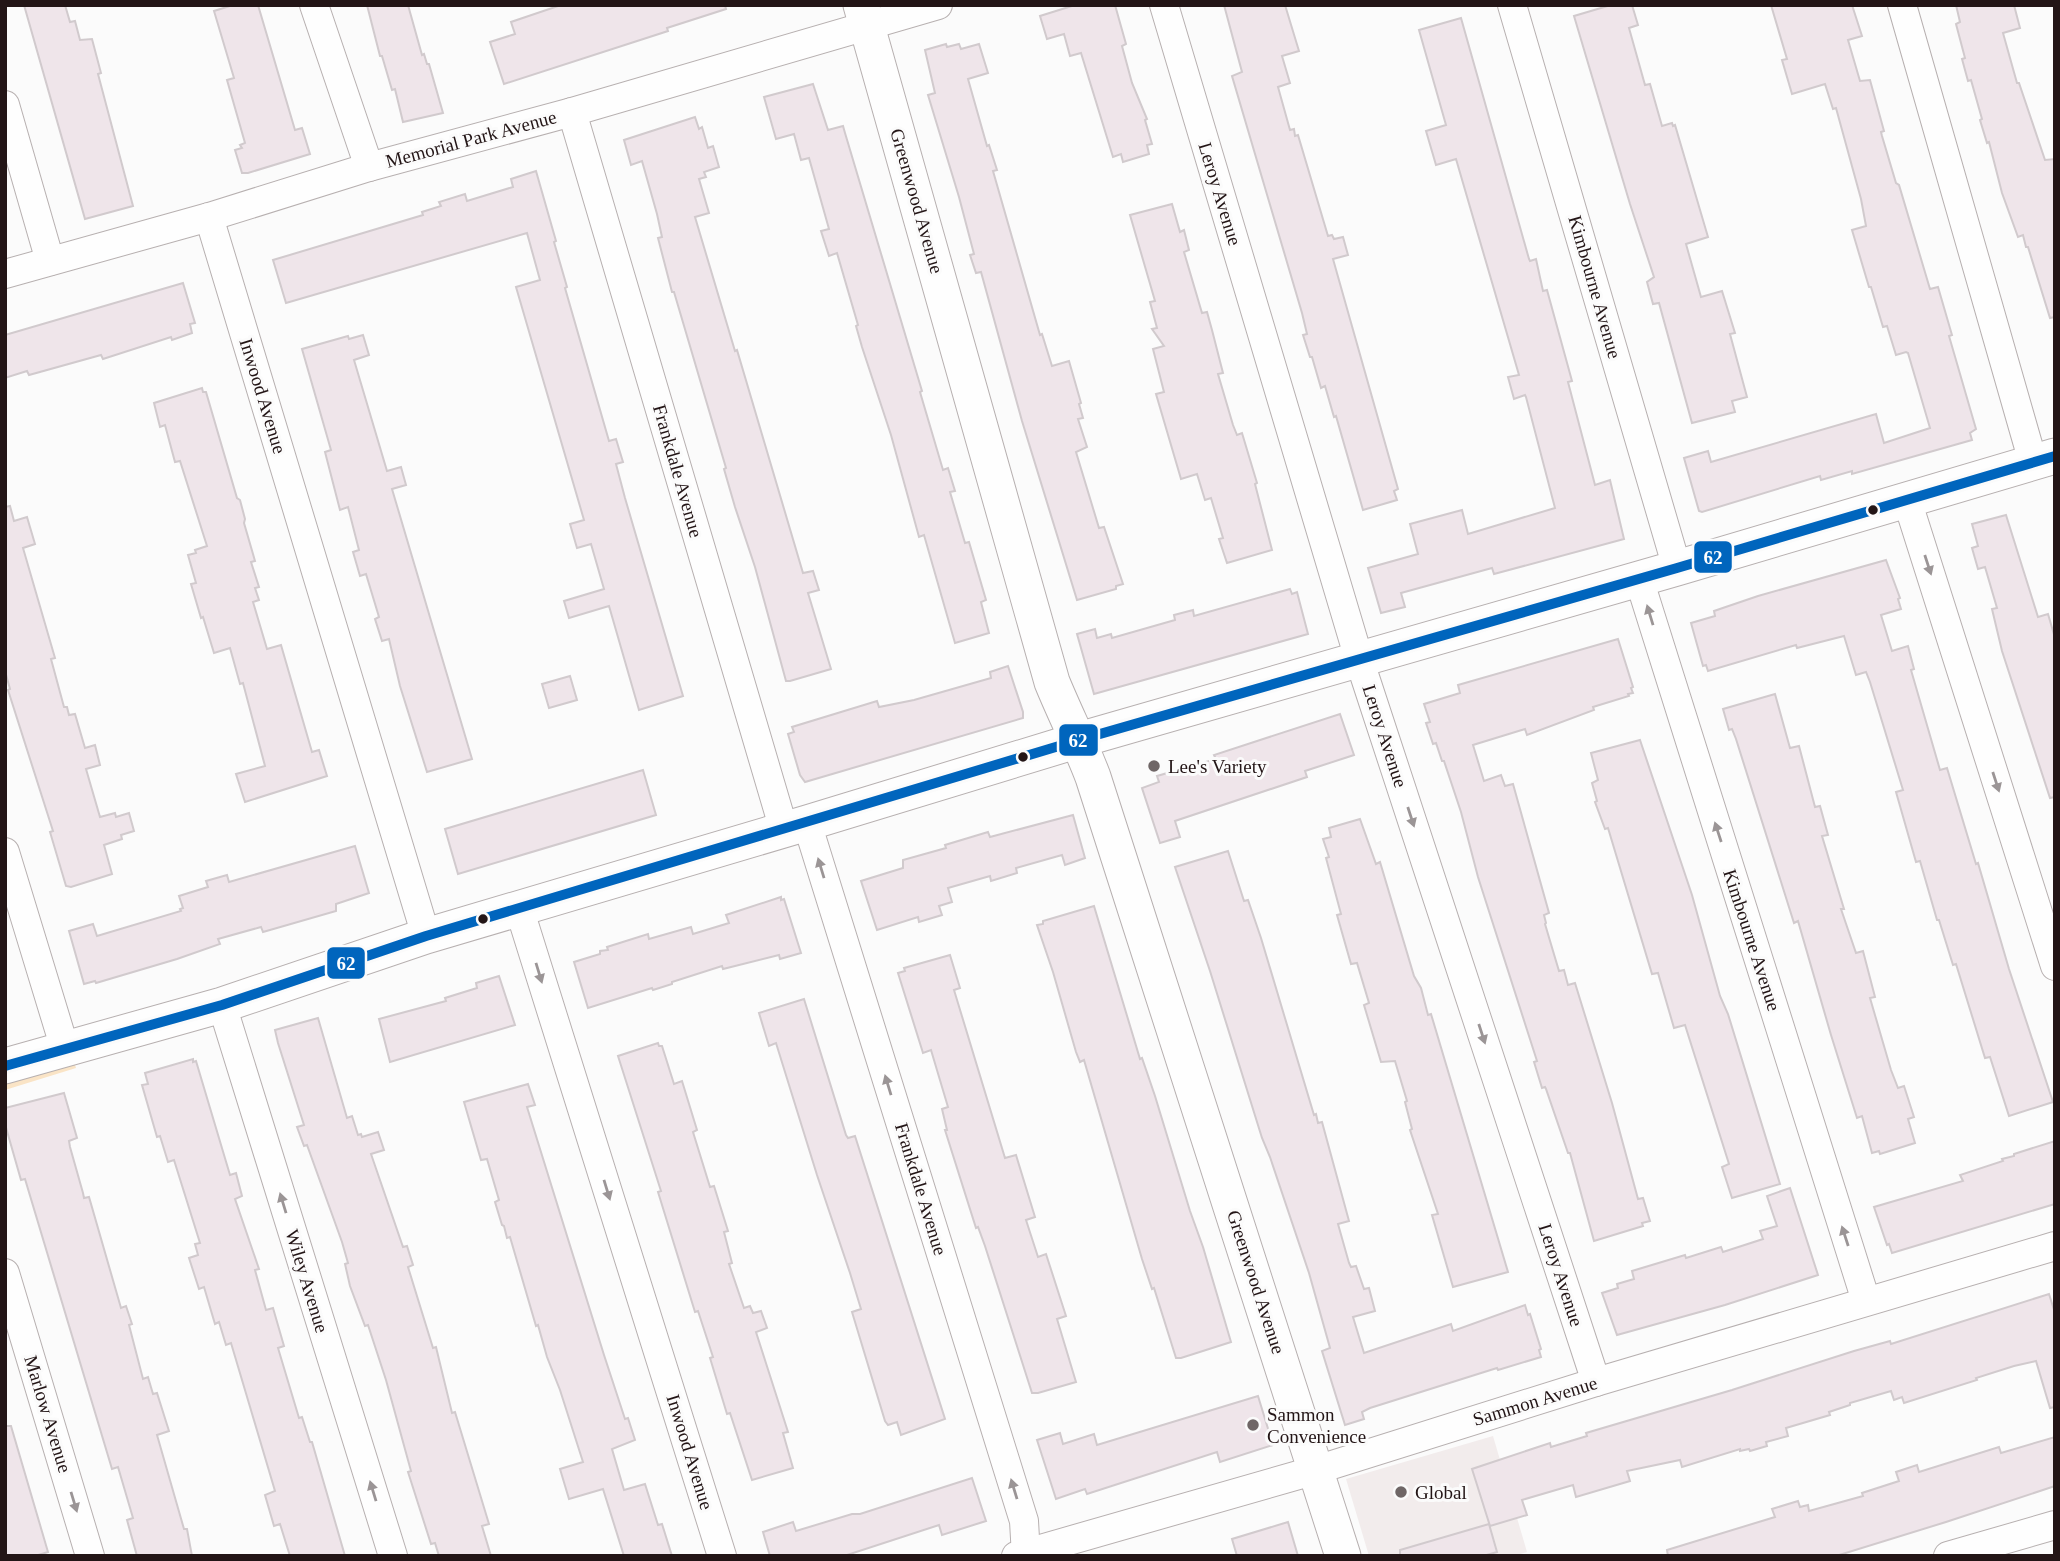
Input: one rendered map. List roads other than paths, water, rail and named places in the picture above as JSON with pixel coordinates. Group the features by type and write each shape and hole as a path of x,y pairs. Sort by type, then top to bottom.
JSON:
{"street":[{"path":"314,5 369,167"},
{"name":"Memorial Park Avenue","path":"5,274 209,217 369,167 572,112 864,15 938,5"},
{"name":"Leroy Avenue","path":"1164,5 1359,659 1596,1382"},
{"name":"Kimbourne Avenue","path":"1512,5 1677,568"},
{"path":"5,1066 222,1005 426,936 1079,740 2044,459 1902,5"},
{"name":"Greenwood Avenue","path":"864,15 1052,682 1093,777 1343,1556"},
{"path":"5,105 50,261"},
{"name":"Frankdale Avenue","path":"572,112 795,827 1024,1521 1022,1555"},
{"name":"Inwood Avenue","path":"209,217 426,936"},
{"path":"1907,500 2055,966"},
{"name":"Kimbourne Avenue","path":"1639,579 1866,1301"},
{"path":"5,852 65,1049"},
{"name":"Inwood Avenue","path":"519,908 722,1556"},
{"name":"Wiley Avenue","path":"222,1005 393,1556"},
{"name":"Sammon Avenue","path":"1022,1555 1316,1470 1596,1382 2055,1246"},
{"name":"Marlow Avenue","path":"5,1273 90,1556"},
{"path":"1948,1556 2055,1525"}],"place":[{"name":"Lee's Variety","path":"1154,766"},
{"name":"Sammon Convenience","path":"1253,1425"},
{"name":"Global","path":"1401,1492"}]}
